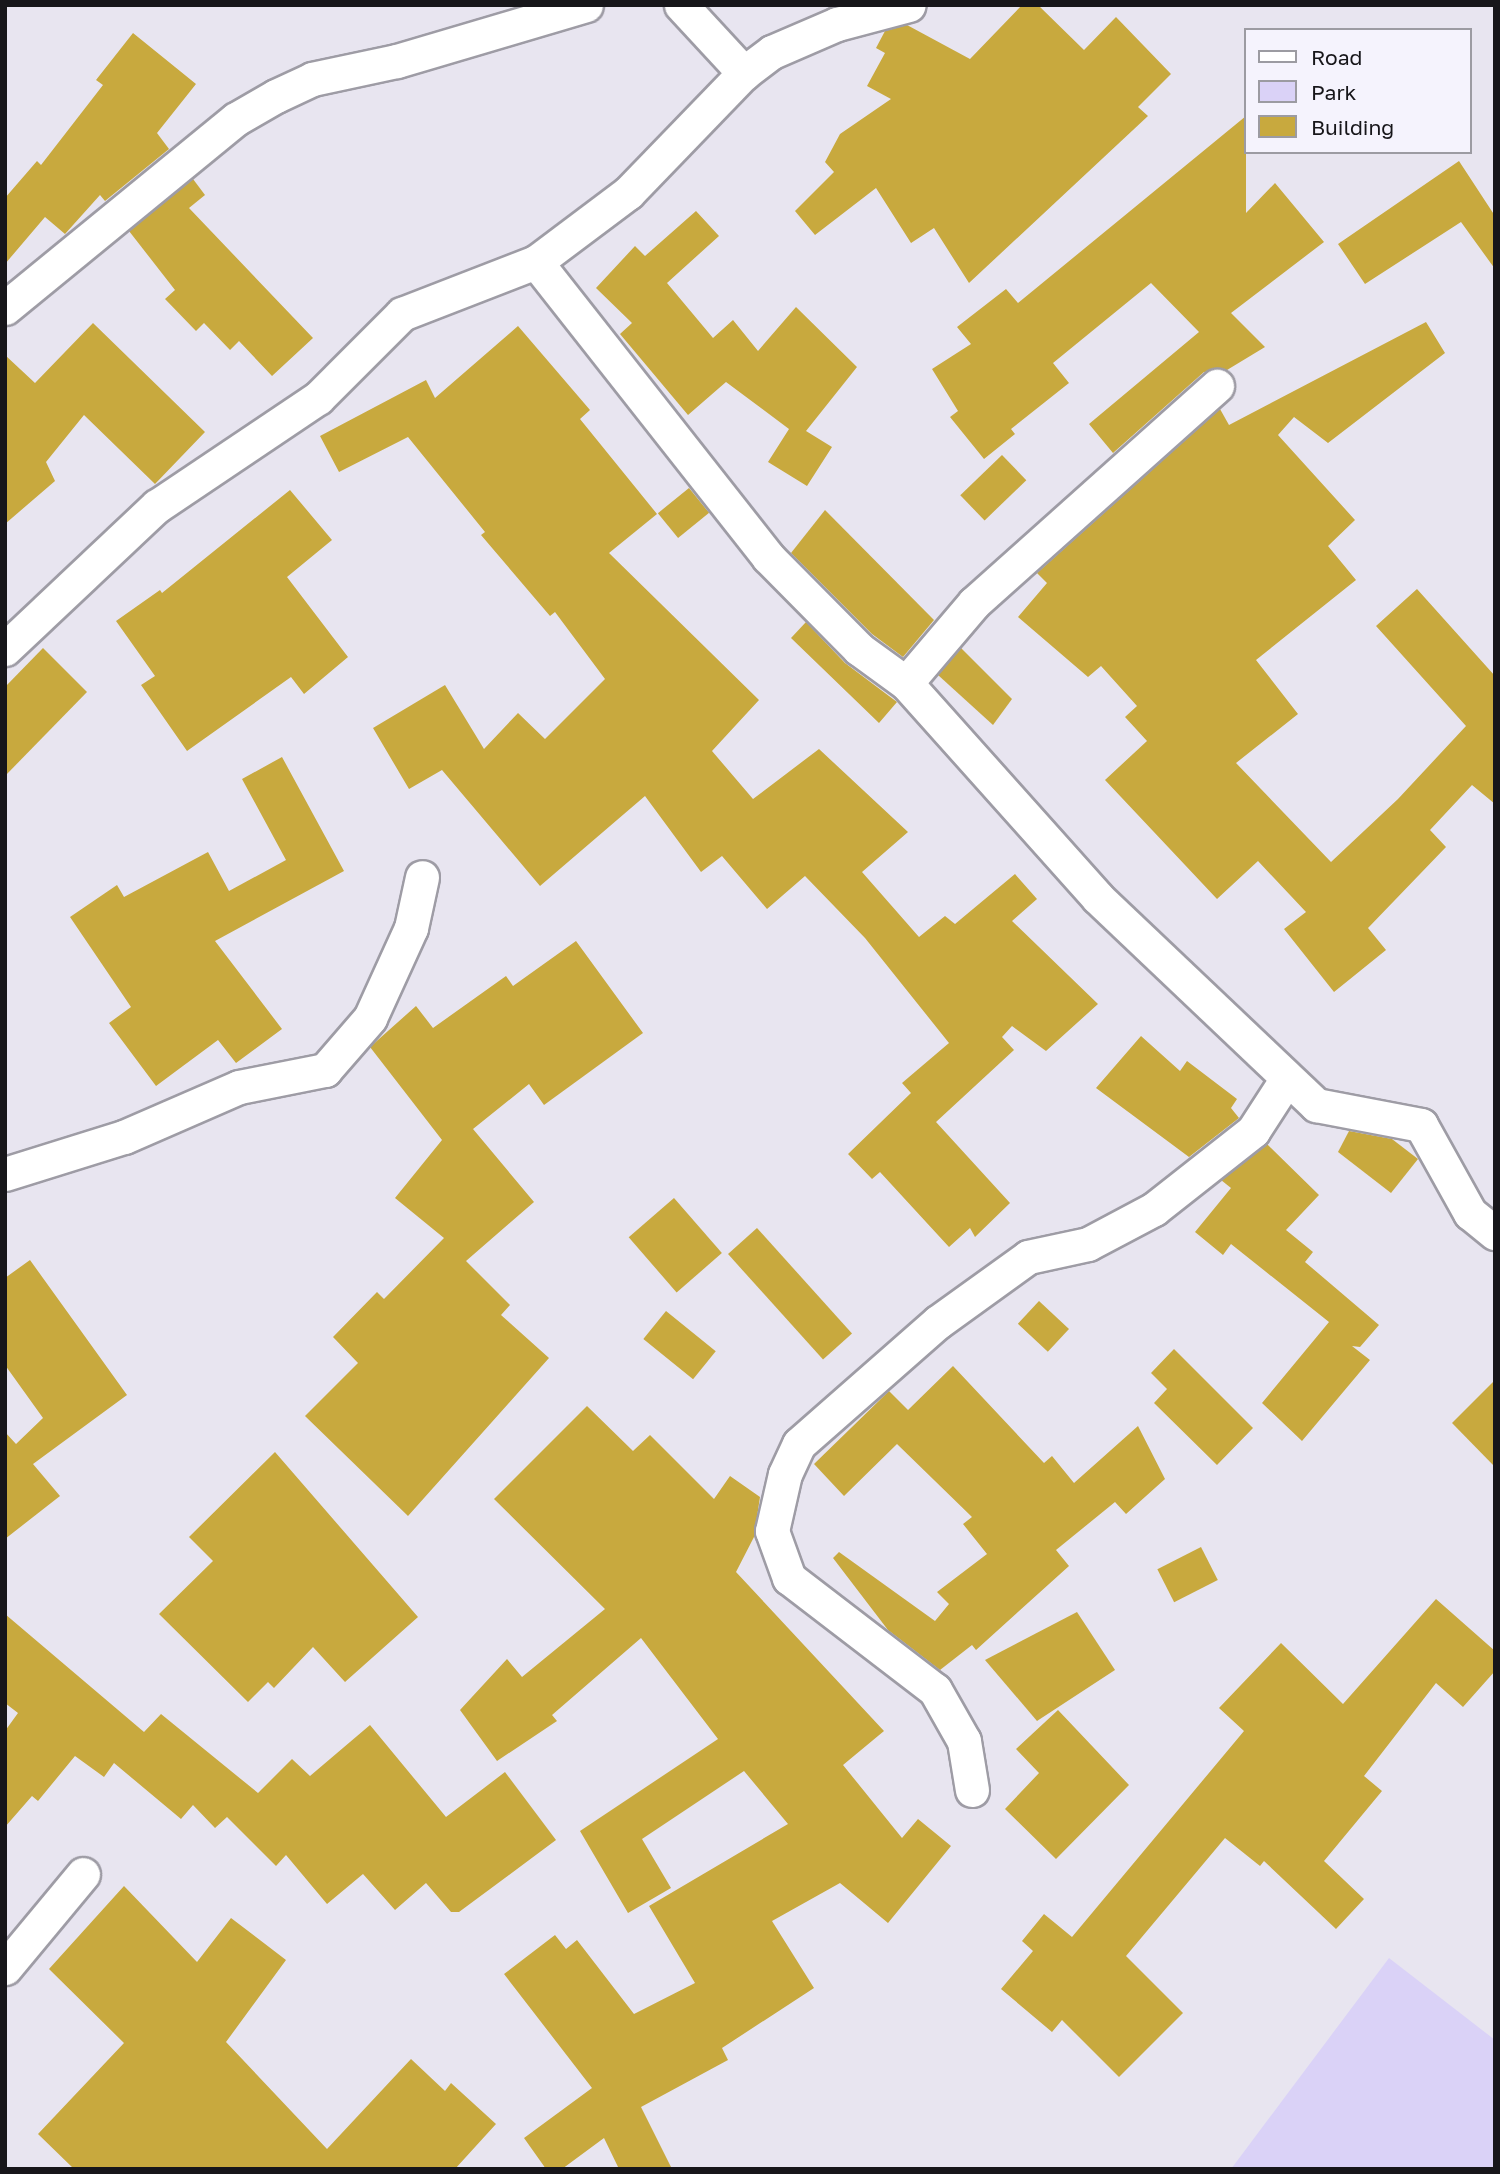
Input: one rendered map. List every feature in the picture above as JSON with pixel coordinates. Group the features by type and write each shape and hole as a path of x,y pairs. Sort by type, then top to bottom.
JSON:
{"street":[{"path":"5,308 236,120 276,96 312,79 397,61 586,5"},
{"path":"681,5 744,72"},
{"path":"5,649 157,506 318,398 402,314 536,262 628,193 744,72 772,52 837,24 909,5"},
{"path":"536,262 768,557 859,649 906,684 1098,898 1286,1080 1316,1105 1421,1125 1470,1213 1495,1233"},
{"path":"906,684 974,603 1217,386"},
{"path":"5,1174 124,1137 239,1087 325,1070 370,1018 411,928 422,877"},
{"path":"972,1790 964,1741 935,1690 789,1578 772,1531 785,1474 799,1444 938,1322 1028,1257 1088,1244 1154,1209 1253,1130 1286,1080"},
{"path":"5,1968 83,1874"}],"green space":[{"path":"1389,1958 1495,2040 1495,2169 1231,2169"}],"building":[{"path":"1022,5 1038,5 1084,50 1116,17 1171,74 1138,107 1148,116 969,283 934,228 911,243 876,188 815,235 795,211 834,172 825,162 840,134 891,99 867,86 885,53 876,48 885,31 907,25 970,59"},
{"path":"133,33 196,84 157,133 169,149 105,201 100,195 65,234 45,217 5,264 5,198 37,161 41,165 103,85 96,80"},
{"path":"1244,118 1246,213 1275,183 1324,242 1231,313 1265,347 1227,370 1204,372 1113,453 1089,424 1199,332 1151,283 1053,363 1069,383 1011,429 1015,434 984,459 950,417 958,411 932,369 971,344 957,327 1006,289 1018,303"},
{"path":"1459,161 1495,216 1495,269 1461,222 1365,284 1338,244"},
{"path":"193,179 205,195 189,208 313,338 272,376 239,341 230,350 204,323 196,331 165,299 175,290 129,231"},
{"path":"696,211 719,236 667,283 713,338 733,320 758,351 796,307 857,367 806,431 832,447 807,486 768,462 789,429 726,382 688,415 620,334 632,323 596,288 635,246 645,256"},
{"path":"1426,322 1445,353 1328,443 1294,417 1278,435 1355,520 1328,546 1356,580 1256,660 1298,714 1236,763 1331,862 1398,799 1466,726 1376,626 1417,589 1495,676 1495,804 1472,785 1430,830 1446,847 1368,928 1386,950 1334,992 1284,929 1306,912 1258,861 1217,899 1105,780 1147,741 1125,717 1137,706 1101,666 1088,677 1018,617 1047,583 1037,573 1220,409 1229,425"},
{"path":"93,323 205,432 155,484 84,415 46,462 55,481 5,524 5,355 35,383"},
{"path":"518,326 590,410 580,419 657,514 609,553 759,700 712,751 753,799 819,749 908,832 862,872 919,937 945,916 955,924 1015,874 1037,899 1012,921 1098,1004 1046,1051 1012,1026 1002,1037 1014,1050 936,1122 1010,1203 975,1237 970,1228 949,1247 880,1172 872,1179 848,1154 911,1093 902,1083 949,1043 865,938 805,876 767,909 722,856 701,872 645,796 540,886 442,770 409,789 373,728 445,685 484,749 518,713 545,739 605,679 555,612 550,616 481,535 485,532 408,437 339,472 320,436 426,380 435,398"},
{"path":"1002,455 1026,480 985,520 960,495"},
{"path":"689,488 709,513 678,538 658,513"},
{"path":"290,490 332,540 287,577 348,657 304,694 291,677 187,751 141,685 155,676 116,621 160,590 162,593"},
{"path":"825,510 934,620 903,657 872,634 791,553"},
{"path":"806,622 845,663 897,702 879,723 791,638"},
{"path":"43,648 87,692 5,776 5,687"},
{"path":"961,648 1012,699 993,725 938,675"},
{"path":"282,757 344,871 215,941 282,1029 236,1063 218,1040 156,1086 109,1023 131,1007 70,917 117,885 124,897 208,852 229,891 286,860 242,779"},
{"path":"576,941 643,1033 544,1105 529,1084 473,1129 534,1202 466,1261 510,1305 501,1315 549,1358 408,1516 305,1416 358,1363 333,1337 377,1292 384,1299 444,1238 395,1198 442,1140 370,1047 416,1006 433,1028 506,976 513,986"},
{"path":"1141,1036 1180,1071 1187,1061 1237,1099 1231,1108 1239,1118 1189,1157 1096,1088"},
{"path":"1349,1131 1392,1139 1418,1159 1391,1193 1338,1152"},
{"path":"1267,1144 1319,1195 1286,1230 1313,1252 1305,1262 1379,1325 1360,1347 1352,1346 1370,1360 1302,1441 1262,1403 1329,1322 1231,1244 1223,1255 1195,1232 1231,1188 1221,1180"},
{"path":"674,1198 722,1253 677,1292 629,1237"},
{"path":"757,1228 852,1334 823,1360 728,1254"},
{"path":"30,1260 127,1395 33,1464 60,1496 5,1539 5,1432 16,1444 43,1418 5,1365 5,1278"},
{"path":"1039,1301 1069,1329 1048,1352 1018,1324"},
{"path":"666,1311 716,1351 693,1379 643,1339"},
{"path":"1174,1349 1253,1428 1217,1465 1154,1403 1167,1389 1151,1373"},
{"path":"953,1366 1044,1463 1052,1456 1074,1483 1138,1426 1165,1479 1126,1514 1115,1502 1056,1550 1069,1566 976,1650 972,1645 940,1670 888,1630 833,1558 839,1552 935,1621 949,1604 937,1592 987,1554 963,1524 972,1517 897,1444 844,1496 814,1464 889,1391 908,1410"},
{"path":"1495,1380 1495,1467 1452,1423"},
{"path":"587,1406 633,1451 650,1435 714,1499 730,1476 760,1497 754,1537 736,1572 884,1731 843,1765 902,1838 918,1819 951,1846 888,1923 840,1883 772,1921 814,1988 722,2048 728,2060 641,2107 672,2169 619,2169 604,2138 562,2169 546,2169 524,2138 592,2088 504,1974 555,1935 566,1949 577,1940 634,2014 695,1983 649,1906 788,1824 744,1771 642,1839 671,1888 628,1913 580,1831 718,1739 641,1638 552,1715 557,1721 497,1761 460,1710 507,1659 522,1677 605,1609 494,1499"},
{"path":"275,1452 418,1617 345,1682 313,1647 274,1688 268,1682 248,1702 159,1614 213,1561 189,1537"},
{"path":"1201,1547 1218,1580 1174,1602 1157,1569"},
{"path":"1436,1599 1495,1651 1495,1671 1463,1707 1436,1683 1364,1776 1382,1791 1324,1861 1364,1899 1336,1929 1264,1861 1260,1866 1225,1838 1126,1956 1183,2013 1119,2077 1062,2020 1052,2032 1001,1989 1033,1951 1022,1941 1044,1914 1072,1937 1244,1731 1219,1708 1281,1643 1343,1704"},
{"path":"1077,1612 1115,1670 1037,1721 985,1660"},
{"path":"5,1614 144,1732 161,1714 258,1793 292,1759 310,1776 370,1725 446,1817 505,1772 556,1840 459,1912 451,1912 426,1883 395,1910 363,1874 327,1904 286,1855 276,1866 227,1817 215,1828 193,1805 181,1819 114,1763 104,1777 75,1756 38,1801 32,1796 5,1827 5,1731 18,1713 5,1703"},
{"path":"1058,1710 1129,1785 1056,1859 1005,1809 1039,1773 1016,1749"},
{"path":"124,1886 197,1962 231,1918 286,1960 226,2042 327,2149 411,2059 445,2091 451,2083 496,2124 455,2169 74,2169 38,2134 124,2043 49,1969"}]}
